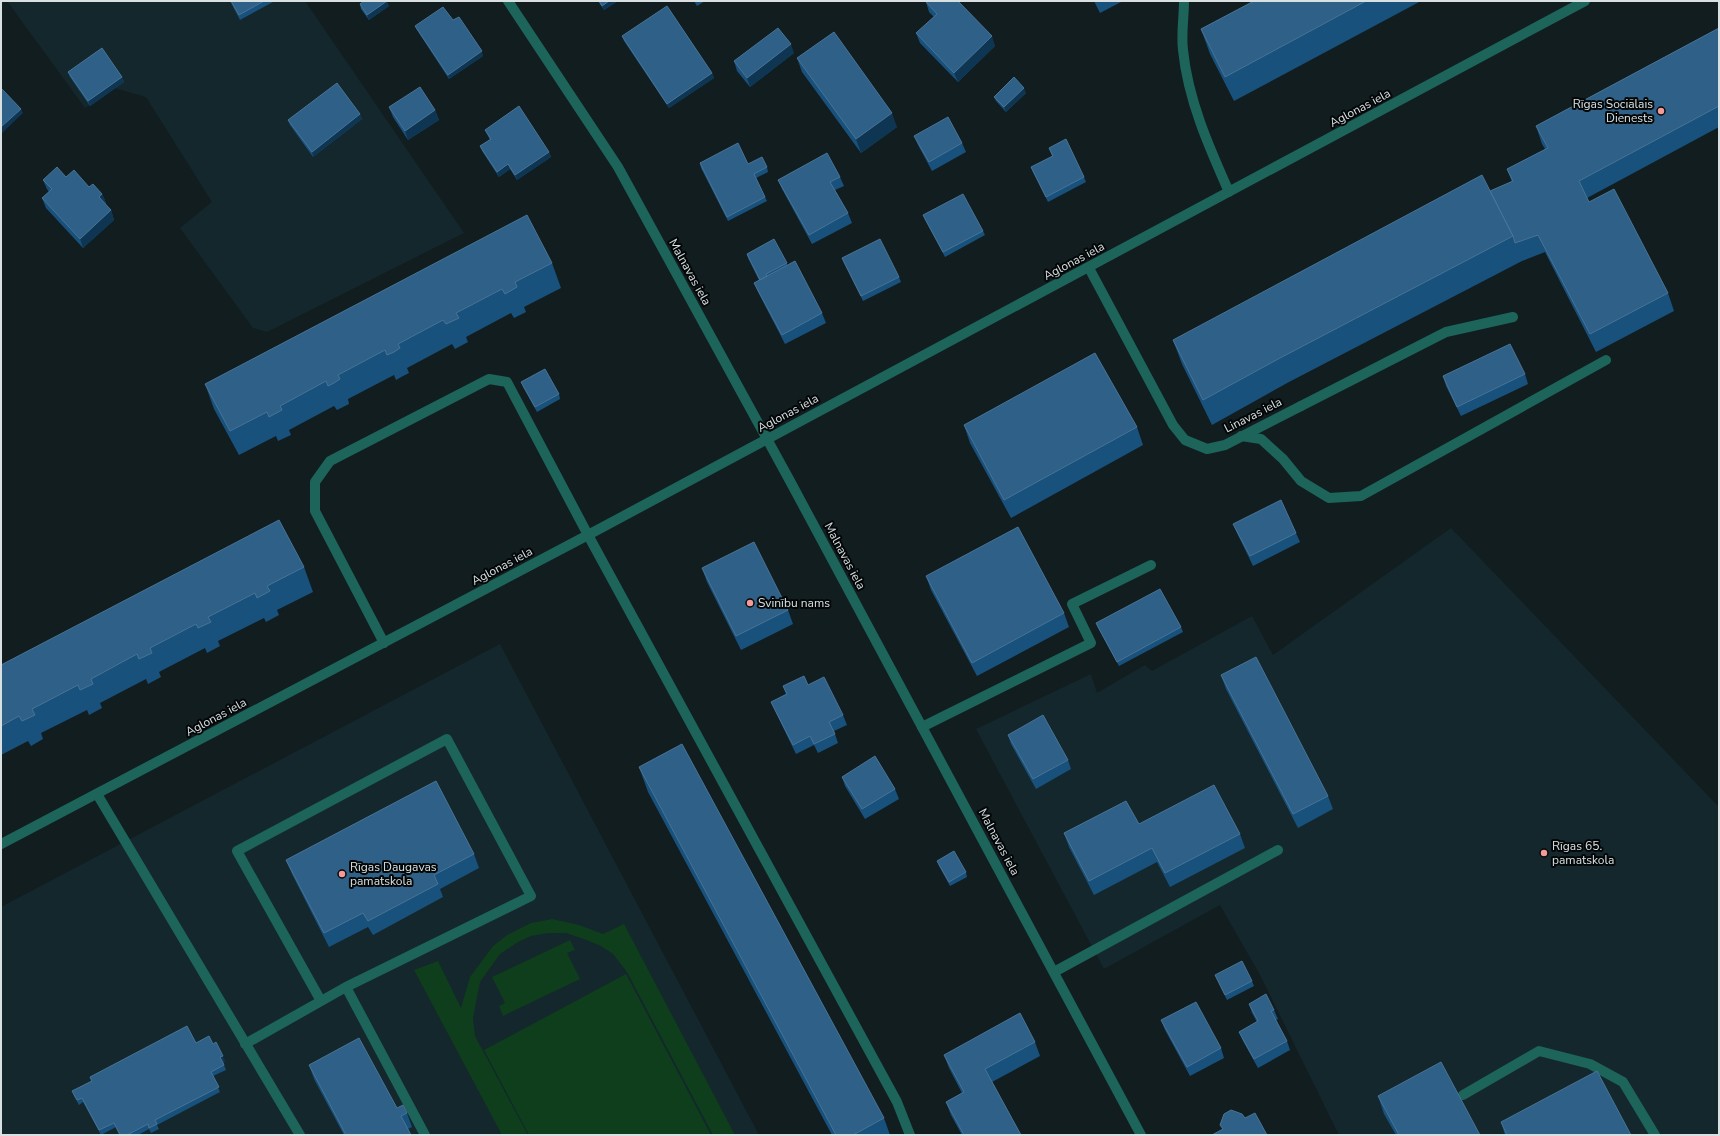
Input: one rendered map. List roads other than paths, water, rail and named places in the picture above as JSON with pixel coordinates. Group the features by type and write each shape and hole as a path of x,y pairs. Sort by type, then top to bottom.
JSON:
{"street":[{"name":"Malnavas iela","path":"508,1 618,167 767,440 1141,1135"},
{"path":"1184,1 1182,50 1193,104 1229,192"},
{"name":"Aglonas iela","path":"1,844 767,440 1585,1"},
{"name":"Linavas iela","path":"1089,268 1173,425 1185,440 1207,449 1224,445 1446,332 1513,317"},
{"path":"1241,436 1261,439 1283,459 1301,482 1329,498 1361,496 1606,360"},
{"path":"384,643 314,511 316,482 330,461 489,379 507,382 588,535 897,1102 910,1135"},
{"path":"922,727 1091,643 1072,604 1152,565"},
{"path":"245,1044 346,987 531,896 448,739 237,851 321,1001"},
{"path":"96,794 300,1135"},
{"path":"1054,972 1278,850"},
{"path":"346,987 424,1135"},
{"path":"1463,1095 1539,1052 1590,1064 1623,1082 1654,1135"}],"place":[{"name":"Rīgas Sociālais Dienests","path":"1661,111"},
{"name":"Svinību nams","path":"750,603"},
{"name":"Rīgas 65. pamatskola","path":"1544,853"},
{"name":"Rīgas Daugavas pamatskola","path":"342,874"}]}
